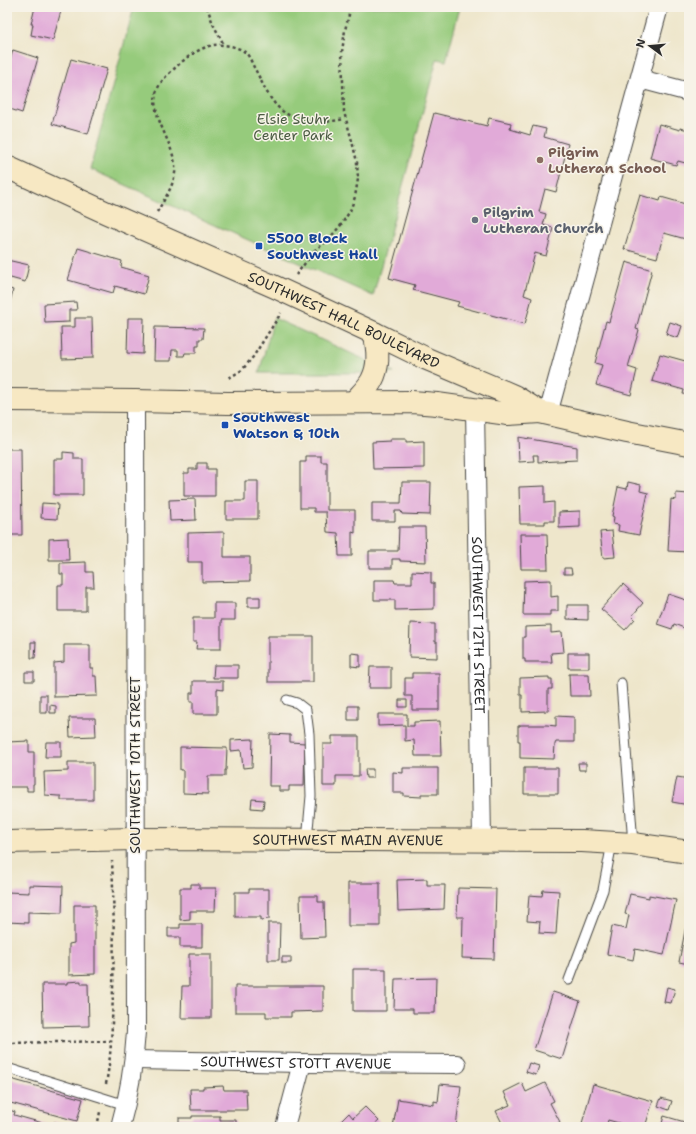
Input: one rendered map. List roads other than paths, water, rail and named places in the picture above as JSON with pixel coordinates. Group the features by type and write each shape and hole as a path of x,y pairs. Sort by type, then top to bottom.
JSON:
{"main road":[{"name":"SOUTHWEST HALL BOULEVARD","path":"7,167 147,231 283,302 374,333 427,359 514,396 544,413 627,432 689,444"},
{"path":"354,402 372,380 376,368 378,346 374,333"},
{"path":"7,400 228,403 418,402 508,414 544,413"},
{"name":"SOUTHWEST MAIN AVENUE","path":"7,842 135,839 482,840 623,843 689,852"}],"street":[{"path":"544,413 640,79 659,7"},
{"path":"640,79 689,92"},
{"name":"SOUTHWEST 10TH STREET","path":"120,1127 126,1105 134,1060 136,1032 135,401"},
{"name":"SOUTHWEST 12TH STREET","path":"475,409 482,840"},
{"name":"SOUTHWEST STOTT AVENUE","path":"134,1060 457,1064"},
{"path":"285,1127 302,1063"}],"lane":[{"path":"570,980 603,890 623,843 621,683"},
{"path":"287,700 297,703 306,710 309,734 311,796 307,840"},
{"path":"7,1068 126,1105"}],"place":[{"name":"Pilgrim Lutheran School","path":"540,160"},
{"name":"Pilgrim Lutheran Church","path":"475,220"},
{"name":"5500 Block Southwest Hall","path":"259,246"},
{"name":"Southwest Watson & 10th","path":"225,425"}],"park label":[{"name":"Elsie Stuhr Center Park","path":"293,128"}]}
